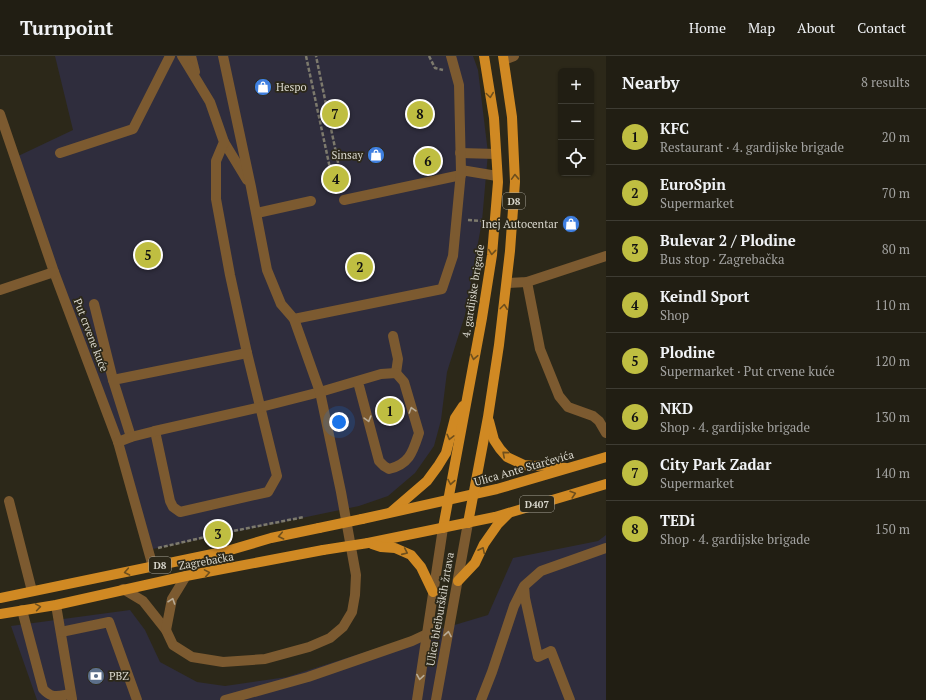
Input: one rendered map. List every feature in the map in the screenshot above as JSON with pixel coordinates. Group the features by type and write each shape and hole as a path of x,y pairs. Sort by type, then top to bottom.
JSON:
{"main road":[{"name":"4. gardijske brigade","path":"443,528 482,318 492,255 497,176 494,118 484,56"},
{"name":"D8","path":"368,543 468,523 488,417 507,283 515,182 507,57"},
{"name":"D8","path":"390,513 427,481 438,466 446,453 455,418 466,402"},
{"path":"488,417 494,440 507,457 524,465 553,465 568,468"},
{"name":"Ulica Ante Starčevića","path":"448,500 497,489 606,457"},
{"name":"D407","path":"468,523 495,517 606,484"},
{"name":"D8","path":"390,513 448,500"},
{"path":"458,581 475,563 484,544 498,524 510,512"},
{"name":"Zagrebačka","path":"0,598 227,551 271,538 390,513"},
{"path":"368,543 381,547 395,548 411,555 421,567 433,592"},
{"name":"Zagrebačka","path":"0,614 56,605 186,576 368,543"}],"street":[{"path":"60,152 133,129 170,56"},
{"path":"182,56 210,102 224,142 251,187"},
{"path":"191,56 198,82"},
{"path":"123,589 143,601 166,630 173,646 192,657 223,662 265,659 309,647 330,638 343,627 352,612 356,575 342,492 320,392 294,319 281,304 267,270 257,213 223,56"},
{"path":"294,319 442,289 453,256 461,173 459,85 451,56"},
{"name":"Put crvene kuće","path":"0,114 54,272 118,442 153,567"},
{"path":"154,431 170,500 173,507 180,512 268,492 277,476 230,275 216,199 216,161 224,142"},
{"path":"460,153 496,154"},
{"path":"344,200 461,173 497,176"},
{"path":"257,213 310,201"},
{"path":"507,283 527,282 606,256"},
{"path":"0,290 54,272"},
{"path":"527,282 540,349 558,396 568,407 593,416 599,421 606,433"},
{"path":"94,304 113,380 131,437"},
{"path":"358,382 380,461 389,469 399,466 409,458 419,433 404,382 396,373 398,359 393,336"},
{"path":"113,380 248,353"},
{"path":"118,442 154,431 320,392 381,374 396,373"},
{"path":"9,501 32,591"},
{"name":"Ulica bleiburških žrtava","path":"436,700 468,523"},
{"name":"Ulica bleiburških žrtava","path":"417,700 443,528"},
{"path":"480,700 492,672 514,606 524,586 542,571 606,548"},
{"path":"166,630 172,599 186,576"},
{"path":"524,586 525,598 538,657 551,651 570,700"},
{"path":"22,610 43,689 54,697 71,697 56,605"},
{"path":"61,632 110,622 138,700"},
{"path":"225,700 308,677 412,641 427,634"}],"path":[{"path":"306,56 331,173 340,172 316,56"},
{"path":"148,550 309,516"}],"shaded area":[{"path":"55,56 473,56 478,70 488,153 482,221 465,315 447,372 441,420 434,446 415,473 388,496 359,506 148,550 121,464 14,158 73,130"},
{"path":"606,535 606,700 37,700 11,626 130,610 145,630 160,662 197,682 225,686 287,677 488,615 513,558 598,541"}],"place":[{"name":"Hespo","path":"263,87"},
{"name":"City Park Zadar","path":"335,114"},
{"name":"TEDi","path":"420,114"},
{"name":"Sinsay","path":"376,155"},
{"name":"NKD","path":"428,161"},
{"name":"Keindl Sport","path":"336,179"},
{"name":"Inej Autocentar","path":"571,224"},
{"name":"Plodine","path":"148,255"},
{"name":"EuroSpin","path":"360,267"},
{"name":"KFC","path":"390,411"},
{"name":"Bulevar 2 / Plodine","path":"218,534"},
{"name":"PBZ","path":"96,676"}]}
